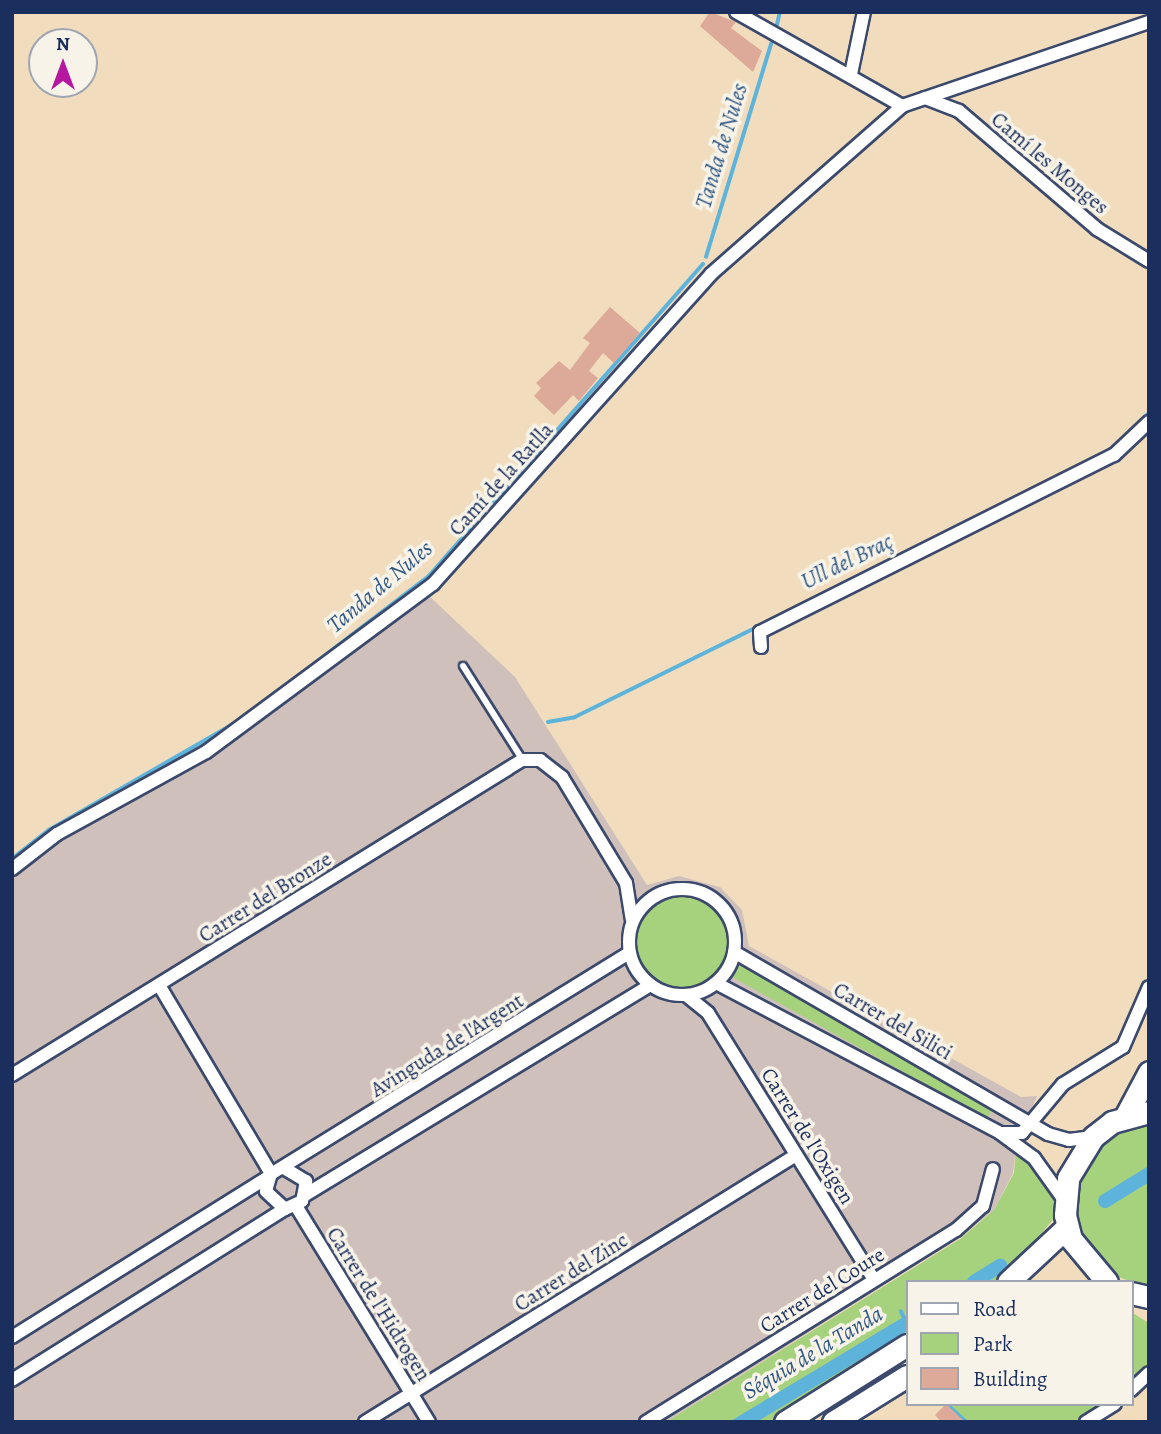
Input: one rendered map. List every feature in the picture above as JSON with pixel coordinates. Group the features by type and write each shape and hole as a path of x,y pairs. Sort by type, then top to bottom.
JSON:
{"main road":[{"path":"1125,1116 1149,1072"},
{"path":"1095,1280 1067,1227 1064,1201 1072,1166 1093,1137 1125,1116 1149,1112"},
{"path":"1010,1280 1067,1227"},
{"path":"785,1422 906,1347"},
{"path":"833,1422 906,1377"}],"street":[{"path":"736,12 773,38 851,74 902,106 1149,22"},
{"path":"851,74 864,12"},
{"name":"Camí les Monges","path":"925,98 960,111 1097,229 1149,261"},
{"name":"Camí de la Ratlla","path":"12,869 57,834 206,752 433,584 711,274 902,106"},
{"path":"761,647 760,632 1114,455 1149,422"},
{"path":"522,760 540,760 562,777 626,883 632,919 629,953 650,985 686,995 712,985 1000,1133 1034,1158 1064,1201"},
{"name":"Carrer del Bronze","path":"12,1075 522,760"},
{"path":"626,883 652,897"},
{"path":"632,919 652,897 685,888 718,902 729,916 734,952 712,985 708,1013"},
{"name":"Carrer del Silici","path":"734,952 1006,1106 1057,1138 1093,1137"},
{"name":"Avinguda de l'Argent","path":"284,1168 629,953"},
{"path":"159,985 270,1176 266,1191 291,1207"},
{"path":"12,1380 291,1207 305,1195 650,985"},
{"path":"1006,1106 1042,1103 1123,1047 1149,987"},
{"name":"Carrer de l'Oxigen","path":"686,995 708,1013 874,1280"},
{"path":"1000,1133 1022,1133 1033,1124 1042,1103"},
{"name":"Carrer del Zinc","path":"365,1422 796,1155"},
{"path":"12,1338 284,1168 297,1171 305,1195"},
{"name":"Carrer del Coure","path":"646,1422 874,1280 983,1206 993,1169"},
{"name":"Carrer de l'Hidrogen","path":"291,1207 429,1422"},
{"path":"1133,1389 1149,1373"},
{"path":"1086,1422 1112,1406"}],"lane":[{"path":"463,666 522,760"}],"shaded area":[{"path":"427,594 515,677 647,885 679,876 720,887 742,910 749,946 1021,1097 1037,1096 1016,1148 1013,1173 994,1210 959,1238 666,1422 12,1422 12,875 60,837 222,749"}],"green space":[{"path":"682,896 700,899 715,909 725,924 728,942 725,960 715,975 700,985 682,988 664,985 649,975 639,960 636,942 639,924 649,909 664,899"},
{"path":"740,962 995,1104 987,1118 732,977"},
{"path":"1149,1120 1149,1288 1113,1275 1082,1240 1074,1211 1075,1187 1099,1143"},
{"path":"1016,1149 1038,1166 1055,1195 1056,1216 1006,1275 999,1280 906,1280 906,1339 769,1422 666,1422 960,1239 994,1210 1014,1173"},
{"path":"1133,1313 1149,1323 1149,1368 1133,1385"},
{"path":"950,1406 1106,1406 1078,1422 966,1422"}],"building":[{"path":"710,12 736,22 731,28 762,51 753,72 700,26"},
{"path":"610,307 640,333 614,363 603,353 589,371 598,378 579,401 573,395 554,415 534,396 541,388 536,383 559,361 570,370 590,343 583,338"},
{"path":"944,1406 948,1406 965,1422 941,1422 935,1415"}],"waterway":[{"path":"776,29 780,12"},
{"name":"Tanda de Nules","path":"706,257 771,44"},
{"name":"Tanda de Nules","path":"293,680 429,576 703,264"},
{"name":"Ull del Braç","path":"1125,436 1149,413"},
{"name":"Ull del Braç","path":"548,722 575,717 759,626"},
{"name":"Tanda de Nules","path":"12,859 49,830 237,722"},
{"name":"Séquia de la Tanda","path":"1105,1201 1149,1174"},
{"name":"Séquia de la Tanda","path":"977,1280 1000,1266"},
{"path":"733,1422 905,1320 901,1312"},
{"name":"Séquia de la Tanda","path":"743,1422 906,1324"},
{"path":"949,1406 966,1422"}]}
